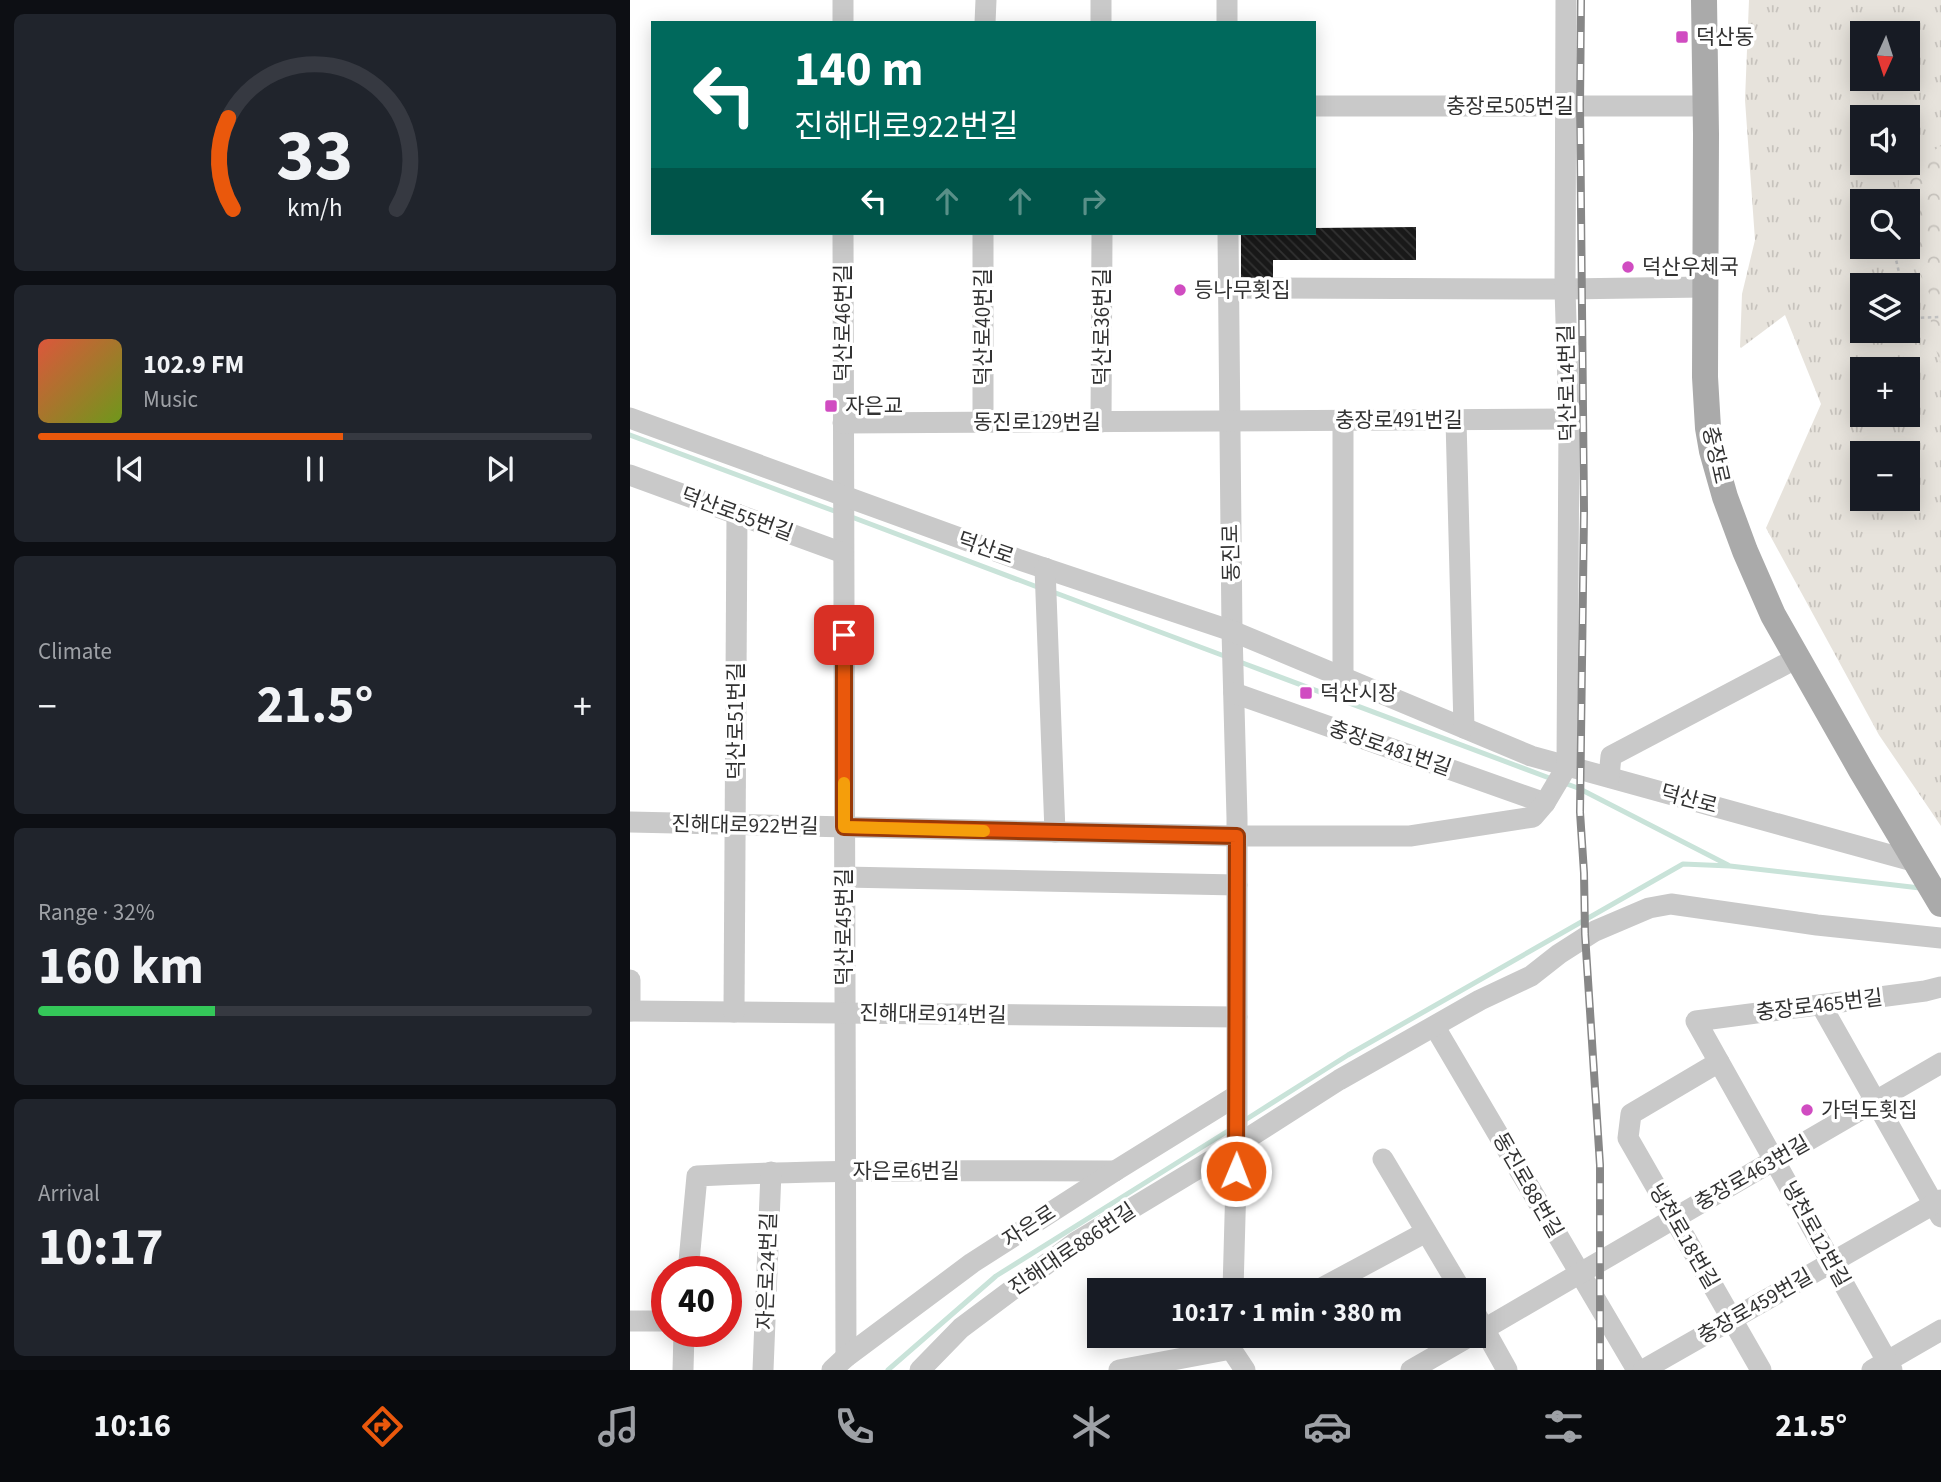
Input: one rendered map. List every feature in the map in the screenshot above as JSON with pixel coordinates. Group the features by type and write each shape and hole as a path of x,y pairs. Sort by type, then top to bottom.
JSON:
{"main road":[{"name":"충장로","path":"1704,0 1705,390 1712,451 1745,551 1773,615 1941,904"}],"street":[{"path":"843,0 843,21"},
{"path":"985,21 986,0"},
{"path":"1101,0 1101,21"},
{"path":"1227,0 1227,21"},
{"name":"덕산로14번길","path":"1566,0 1565,289 1569,419 1566,766"},
{"name":"충장로505번길","path":"1316,106 1706,106"},
{"name":"덕산로46번길","path":"843,235 843,497"},
{"name":"덕산로40번길","path":"983,235 983,422"},
{"name":"덕산로36번길","path":"1101,422 1102,235"},
{"name":"동진로","path":"1228,235 1237,827 1237,1144 1233,1278"},
{"path":"1229,288 1704,287"},
{"name":"덕산로","path":"630,418 843,497 1232,631 1531,756 1916,862"},
{"name":"충장로491번길","path":"1230,421 1569,419"},
{"path":"1343,420 1343,676"},
{"path":"1456,420 1464,728"},
{"name":"동진로129번길","path":"843,423 1230,421"},
{"name":"덕산로55번길","path":"630,475 843,553"},
{"name":"덕산로45번길","path":"839,1364 845,1171 843,497"},
{"name":"덕산로51번길","path":"734,1012 737,514"},
{"path":"1045,568 1055,832"},
{"path":"1609,777 1611,756 1797,658"},
{"name":"충장로481번길","path":"1234,693 1545,803"},
{"path":"1237,827 1410,836 1533,817 1545,803 1566,766"},
{"name":"진해대로922번길","path":"630,822 1055,832 1237,827"},
{"path":"844,877 1237,885"},
{"name":"진해대로886번길","path":"920,1370 961,1328 1076,1242 1339,1080 1480,1000 1531,976 1595,932 1649,908 1671,904 1817,925 1941,938"},
{"path":"630,980 630,1011"},
{"name":"충장로465번길","path":"1696,1021 1941,987"},
{"path":"1821,1005 1938,1207"},
{"name":"진해대로914번길","path":"630,1011 1237,1017"},
{"name":"냉천로12번길","path":"1696,1021 1832,1262 1884,1367"},
{"name":"동진로88번길","path":"1439,1034 1637,1370"},
{"name":"냉천로18번길","path":"1719,1062 1631,1114 1628,1138 1761,1370"},
{"name":"충장로463번길","path":"1580,1273 1941,1063"},
{"name":"자은로","path":"839,1364 972,1264 1236,1096"},
{"path":"1383,1159 1454,1278"},
{"name":"자은로6번길","path":"690,1256 697,1176 845,1171 1115,1171"},
{"name":"자은로24번길","path":"764,1370 771,1172"},
{"name":"충장로459번길","path":"1643,1370 1832,1262 1938,1207"},
{"path":"1340,1278 1426,1232"},
{"path":"1486,1322 1580,1273"},
{"path":"630,1321 651,1321"},
{"path":"1884,1367 1941,1330"},
{"path":"1486,1341 1507,1370"},
{"path":"683,1370 684,1347"},
{"path":"1119,1370 1229,1348"},
{"path":"1234,1348 1245,1370"},
{"path":"1411,1370 1444,1348"}],"path":[{"path":"1920,318 1941,317"}],"green space":[{"path":"1749,0 1941,0 1941,826 1879,735 1766,528 1821,404 1785,315 1740,347 1742,294 1755,240 1745,100"},
{"path":"1941,146 1941,364 1932,339 1929,293 1913,259 1920,259 1920,189 1898,189 1899,175 1920,175 1920,159"}],"building":[{"path":"1416,227 1416,260 1273,260 1273,281 1241,281 1241,235 1316,235 1316,228"}],"waterway":[{"path":"630,435 837,512"},
{"path":"849,516 1040,588"},
{"path":"1053,592 1227,657"},
{"path":"1240,662 1552,779"},
{"path":"1564,783 1728,865"},
{"path":"1242,1122 1348,1055 1683,864 1730,866 1920,888"},
{"path":"888,1370 996,1276 1231,1129"}],"railway":[{"path":"1581,0 1584,511 1580,812 1600,1165 1600,1370"}],"slow traffic":[{"path":"844,783 844,827 984,831"}],"place":[{"name":"덕산동","path":"1682,37"},
{"name":"덕산우체국","path":"1628,267"},
{"name":"등나무횟집","path":"1180,290"},
{"name":"자은교","path":"831,406"},
{"name":"덕산시장","path":"1306,693"},
{"name":"가덕도횟집","path":"1807,1110"}],"route":[{"path":"844,635 844,827 1237,836 1236,1171"}]}
